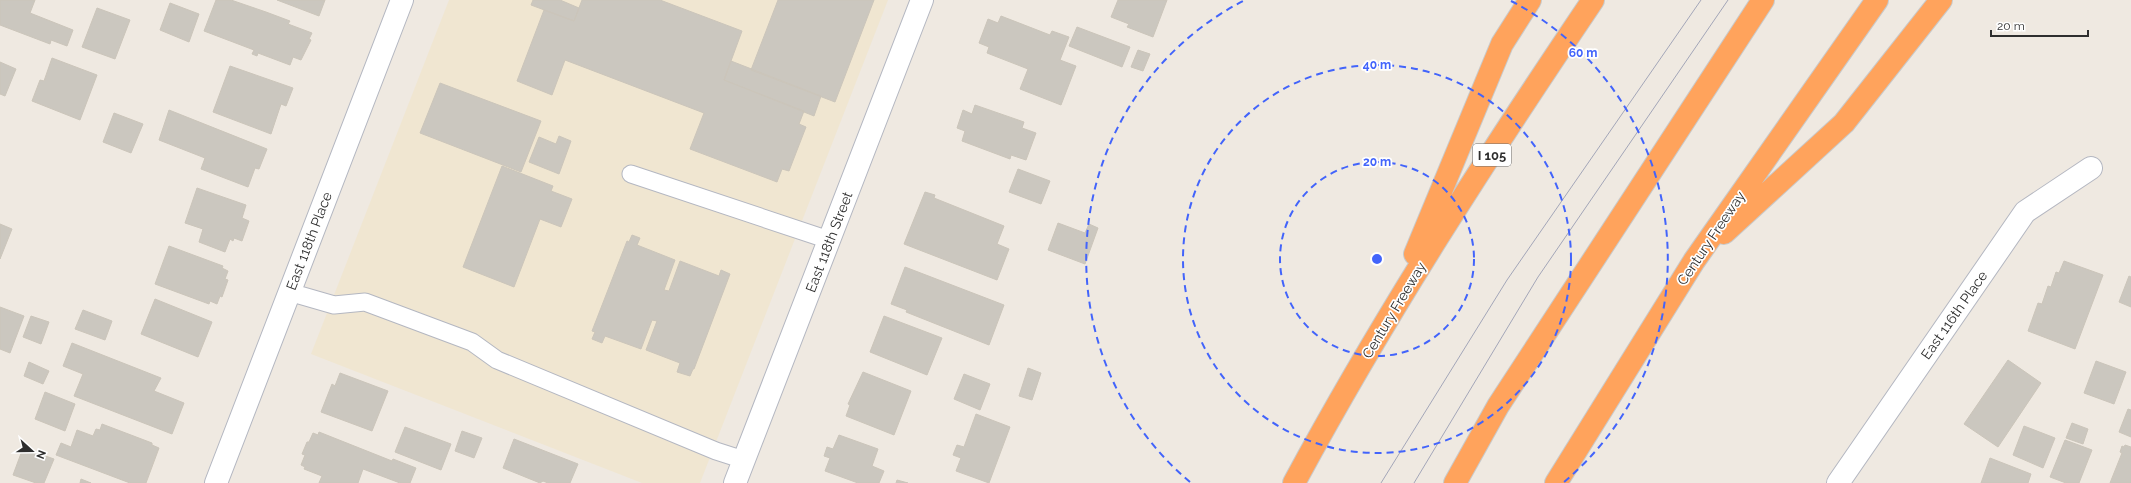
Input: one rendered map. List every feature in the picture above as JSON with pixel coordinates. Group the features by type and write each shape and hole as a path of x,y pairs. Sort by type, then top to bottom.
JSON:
{"highway":[{"path":"1392,311 1502,44 1530,0"},
{"name":"Century Freeway","path":"1294,483 1392,311 1457,207 1593,0"},
{"path":"1454,483 1498,406 1763,0"},
{"name":"Century Freeway","path":"1556,483 1694,261 1876,0"},
{"path":"1694,261 1844,123 1941,0"}],"street":[{"name":"East 118th Place","path":"216,483 402,0"},
{"name":"East 118th Street","path":"735,483 922,0"},
{"name":"East 116th Place","path":"1838,483 2025,212 2091,168"}],"lane":[{"path":"631,174 829,240"},
{"path":"290,292 334,305 365,302 472,342 497,360 716,451 744,460"}],"shaded area":[{"path":"449,0 888,0 700,483 642,483 311,354"}],"building":[{"path":"0,0 35,0 30,13 73,30 67,46 51,40 50,44 0,25"},
{"path":"216,0 231,0 266,12 290,21 288,24 312,33 309,39 311,40 301,60 293,57 290,65 258,53 257,56 252,54 254,50 204,31"},
{"path":"277,0 325,0 319,16"},
{"path":"533,0 560,0 579,8 574,21 531,5"},
{"path":"582,0 660,0 742,31 724,80 804,111 799,124 806,127 789,171 782,169 777,182 690,149 704,113 565,60 552,95 517,81 544,10 574,21"},
{"path":"778,0 874,0 835,102 751,70"},
{"path":"1118,0 1167,0 1153,37 1127,27 1129,24 1111,17"},
{"path":"170,3 199,14 189,42 160,30"},
{"path":"97,8 130,20 115,59 82,47"},
{"path":"1001,16 1050,35 1052,31 1069,37 1060,60 1076,66 1061,105 1020,89 1028,69 987,53 989,47 979,43 988,19 998,23"},
{"path":"1077,27 1130,47 1122,67 1069,46"},
{"path":"1138,50 1150,54 1143,71 1131,67"},
{"path":"52,58 97,75 80,120 32,101 40,80 44,81"},
{"path":"731,61 821,96 814,116 724,80"},
{"path":"0,62 16,69 5,96 0,94"},
{"path":"230,66 293,88 286,106 281,104 271,134 213,112"},
{"path":"440,83 541,121 521,172 420,133"},
{"path":"975,105 1024,122 1022,128 1036,133 1026,160 1011,155 1010,159 962,141 965,131 957,128 963,110 972,114"},
{"path":"169,110 267,149 259,169 255,168 248,187 201,169 205,158 159,140"},
{"path":"114,113 143,124 131,153 103,142"},
{"path":"559,136 571,141 559,174 529,162 539,137 556,144"},
{"path":"502,166 553,186 551,191 572,199 561,227 540,219 514,287 463,267"},
{"path":"1018,169 1050,181 1041,204 1009,192"},
{"path":"197,188 246,205 242,218 249,221 242,241 234,238 233,241 230,239 225,252 199,242 203,229 185,223"},
{"path":"925,192 935,195 934,198 1004,226 997,244 1009,249 997,280 904,244"},
{"path":"1058,223 1085,233 1089,224 1098,228 1085,264 1048,250"},
{"path":"0,224 12,229 0,259"},
{"path":"632,235 640,238 637,245 675,260 664,290 669,291 680,261 719,276 721,270 730,274 690,376 677,372 680,363 646,350 657,321 652,320 641,349 605,336 602,343 592,339 595,332 592,331 627,241 629,242"},
{"path":"169,246 223,266 222,268 228,271 225,279 228,280 222,297 220,296 217,304 210,301 209,304 155,284"},
{"path":"2064,261 2103,275 2075,349 2028,331 2038,303 2042,304 2048,286 2051,287 2056,272 2059,273"},
{"path":"905,267 1004,305 989,345 906,312 907,310 891,304"},
{"path":"2129,276 2131,277 2131,307 2119,302"},
{"path":"155,299 212,322 198,357 141,334"},
{"path":"0,307 24,316 10,353 0,349"},
{"path":"83,310 112,321 105,340 75,329"},
{"path":"31,316 49,322 41,344 23,337"},
{"path":"884,316 942,338 927,375 870,352"},
{"path":"72,343 161,378 154,391 184,403 172,434 74,396 83,374 63,366"},
{"path":"2008,360 2041,383 1998,447 1964,424"},
{"path":"2096,361 2126,372 2114,404 2084,393"},
{"path":"29,362 49,371 43,384 24,376"},
{"path":"1028,368 1041,373 1032,400 1019,396"},
{"path":"863,372 911,391 894,435 846,416 850,405 848,404"},
{"path":"340,373 388,391 372,431 321,412 332,384 335,386"},
{"path":"964,374 990,384 980,410 954,399"},
{"path":"45,392 75,404 65,431 35,419"},
{"path":"2128,409 2131,410 2131,437 2119,432"},
{"path":"976,414 1010,427 989,483 956,471 961,458 953,455 957,445 964,447"},
{"path":"2072,423 2088,429 2083,444 2066,438"},
{"path":"102,424 152,443 152,445 159,448 146,483 130,483 56,455 61,443 71,447 77,430 93,436 96,429 100,430"},
{"path":"2024,426 2055,438 2043,468 2013,455"},
{"path":"405,427 451,444 441,470 395,452"},
{"path":"462,431 482,438 474,458 455,451"},
{"path":"319,432 392,461 393,459 416,468 410,483 400,483 363,469 358,483 319,483 322,476 304,469 305,467 301,465 305,455 302,454 307,442 309,442 313,433 318,435"},
{"path":"839,435 878,449 872,466 884,471 879,483 858,483 825,471 830,458 824,456 827,447 833,449"},
{"path":"514,439 578,464 570,483 548,483 543,481 540,483 503,468"},
{"path":"2065,440 2092,450 2079,483 2066,483 2050,477"},
{"path":"2125,445 2131,447 2131,483 2110,483 2122,453 2120,452 2122,446 2124,447"},
{"path":"23,448 54,459 44,483 36,483 13,475"},
{"path":"1990,458 2031,474 2028,483 1981,483"},
{"path":"81,479 91,483 80,483"},
{"path":"897,480 908,483 896,483"}],"tram line":[{"path":"1381,483 1507,280 1701,0"},
{"path":"1414,483 1538,277 1728,0"}]}
